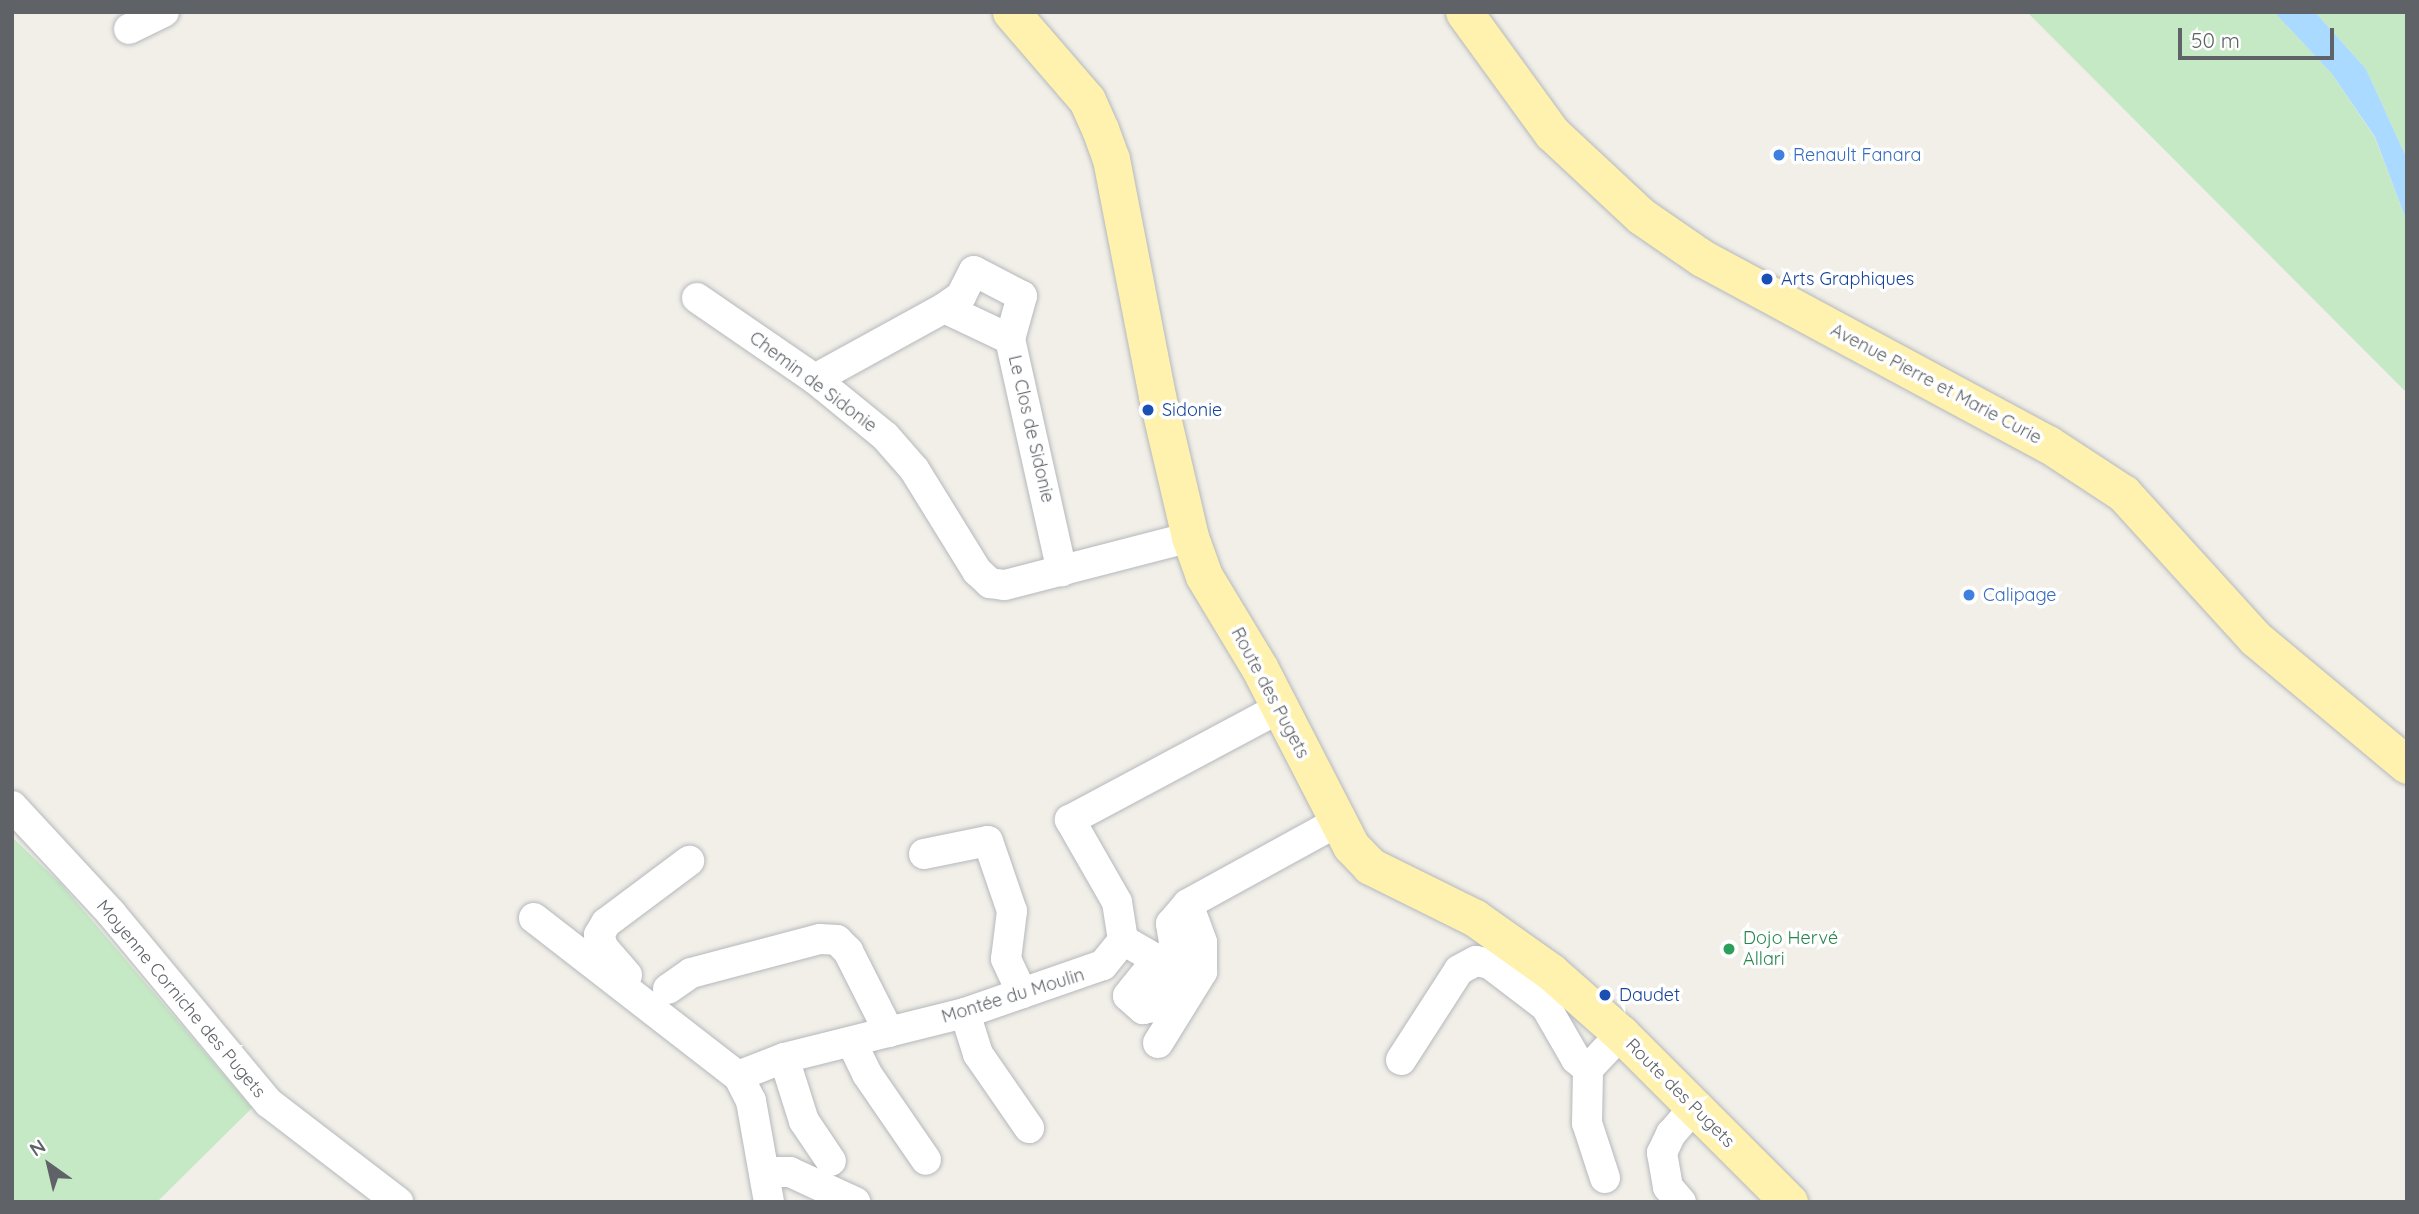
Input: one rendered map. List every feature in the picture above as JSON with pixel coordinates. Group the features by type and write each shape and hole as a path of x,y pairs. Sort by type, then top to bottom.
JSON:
{"main road":[{"name":"Route des Pugets","path":"1011,12 1087,100 1111,159 1157,396 1190,537 1204,576 1280,708 1337,822 1370,866 1513,941 1621,1034 1789,1202"},
{"name":"Avenue Pierre et Marie Curie","path":"1464,12 1552,133 1641,216 1702,258 2048,444 2123,493 2256,639 2407,765"}],"street":[{"path":"129,29 164,12"},
{"path":"815,379 944,308 961,296 974,271 1022,296 1010,339"},
{"name":"Chemin de Sidonie","path":"697,298 815,379 885,436 914,469 977,571 990,583 1005,585 1190,537"},
{"name":"Le Clos de Sidonie","path":"944,308 1010,339 1062,571"},
{"path":"1280,708 1070,820 1069,826 1111,886 1123,940 1143,947 1152,957 1152,967 1128,996 1143,1009 1153,1007 1178,967 1171,924 1188,904 1337,822"},
{"name":"Moyenne Corniche des Pugets","path":"12,806 111,913 269,1103 398,1202"},
{"path":"924,854 988,841 1012,911 1006,959 1021,994"},
{"path":"631,996 624,966 603,947 599,935 606,923 689,861"},
{"path":"1158,1043 1202,972 1202,942 1188,904"},
{"path":"534,918 631,996 738,1076 751,1101 769,1202"},
{"path":"668,989 691,972 820,939 837,940 848,951 889,1032"},
{"name":"Montée du Moulin","path":"738,1076 784,1058 965,1013 1086,974 1117,952 1123,940"},
{"path":"1401,1060 1459,970 1476,961 1490,964 1546,1007 1576,1059 1588,1069"},
{"path":"965,1013 978,1054 1029,1128"},
{"path":"1605,1178 1587,1123 1588,1069 1621,1034"},
{"path":"852,1043 867,1074 926,1160"},
{"path":"784,1058 804,1121 831,1161"},
{"path":"1681,1202 1668,1187 1662,1153 1679,1123 1694,1108"},
{"path":"764,1172 790,1171 855,1202"}],"green space":[{"path":"2027,12 2276,14 2332,74 2375,138 2407,222 2407,393"},
{"path":"2315,12 2407,12 2407,159 2366,69"},
{"path":"12,837 62,885 252,1108 157,1202 12,1202"}],"water":[{"path":"2274,12 2315,12 2366,69 2407,159 2407,222 2375,137 2332,74"}],"place":[{"name":"Renault Fanara","path":"1779,155"},
{"name":"Arts Graphiques","path":"1767,279"},
{"name":"Sidonie","path":"1148,410"},
{"name":"Calipage","path":"1969,595"},
{"name":"Dojo Hervé Allari","path":"1729,949"},
{"name":"Daudet","path":"1605,995"}]}
